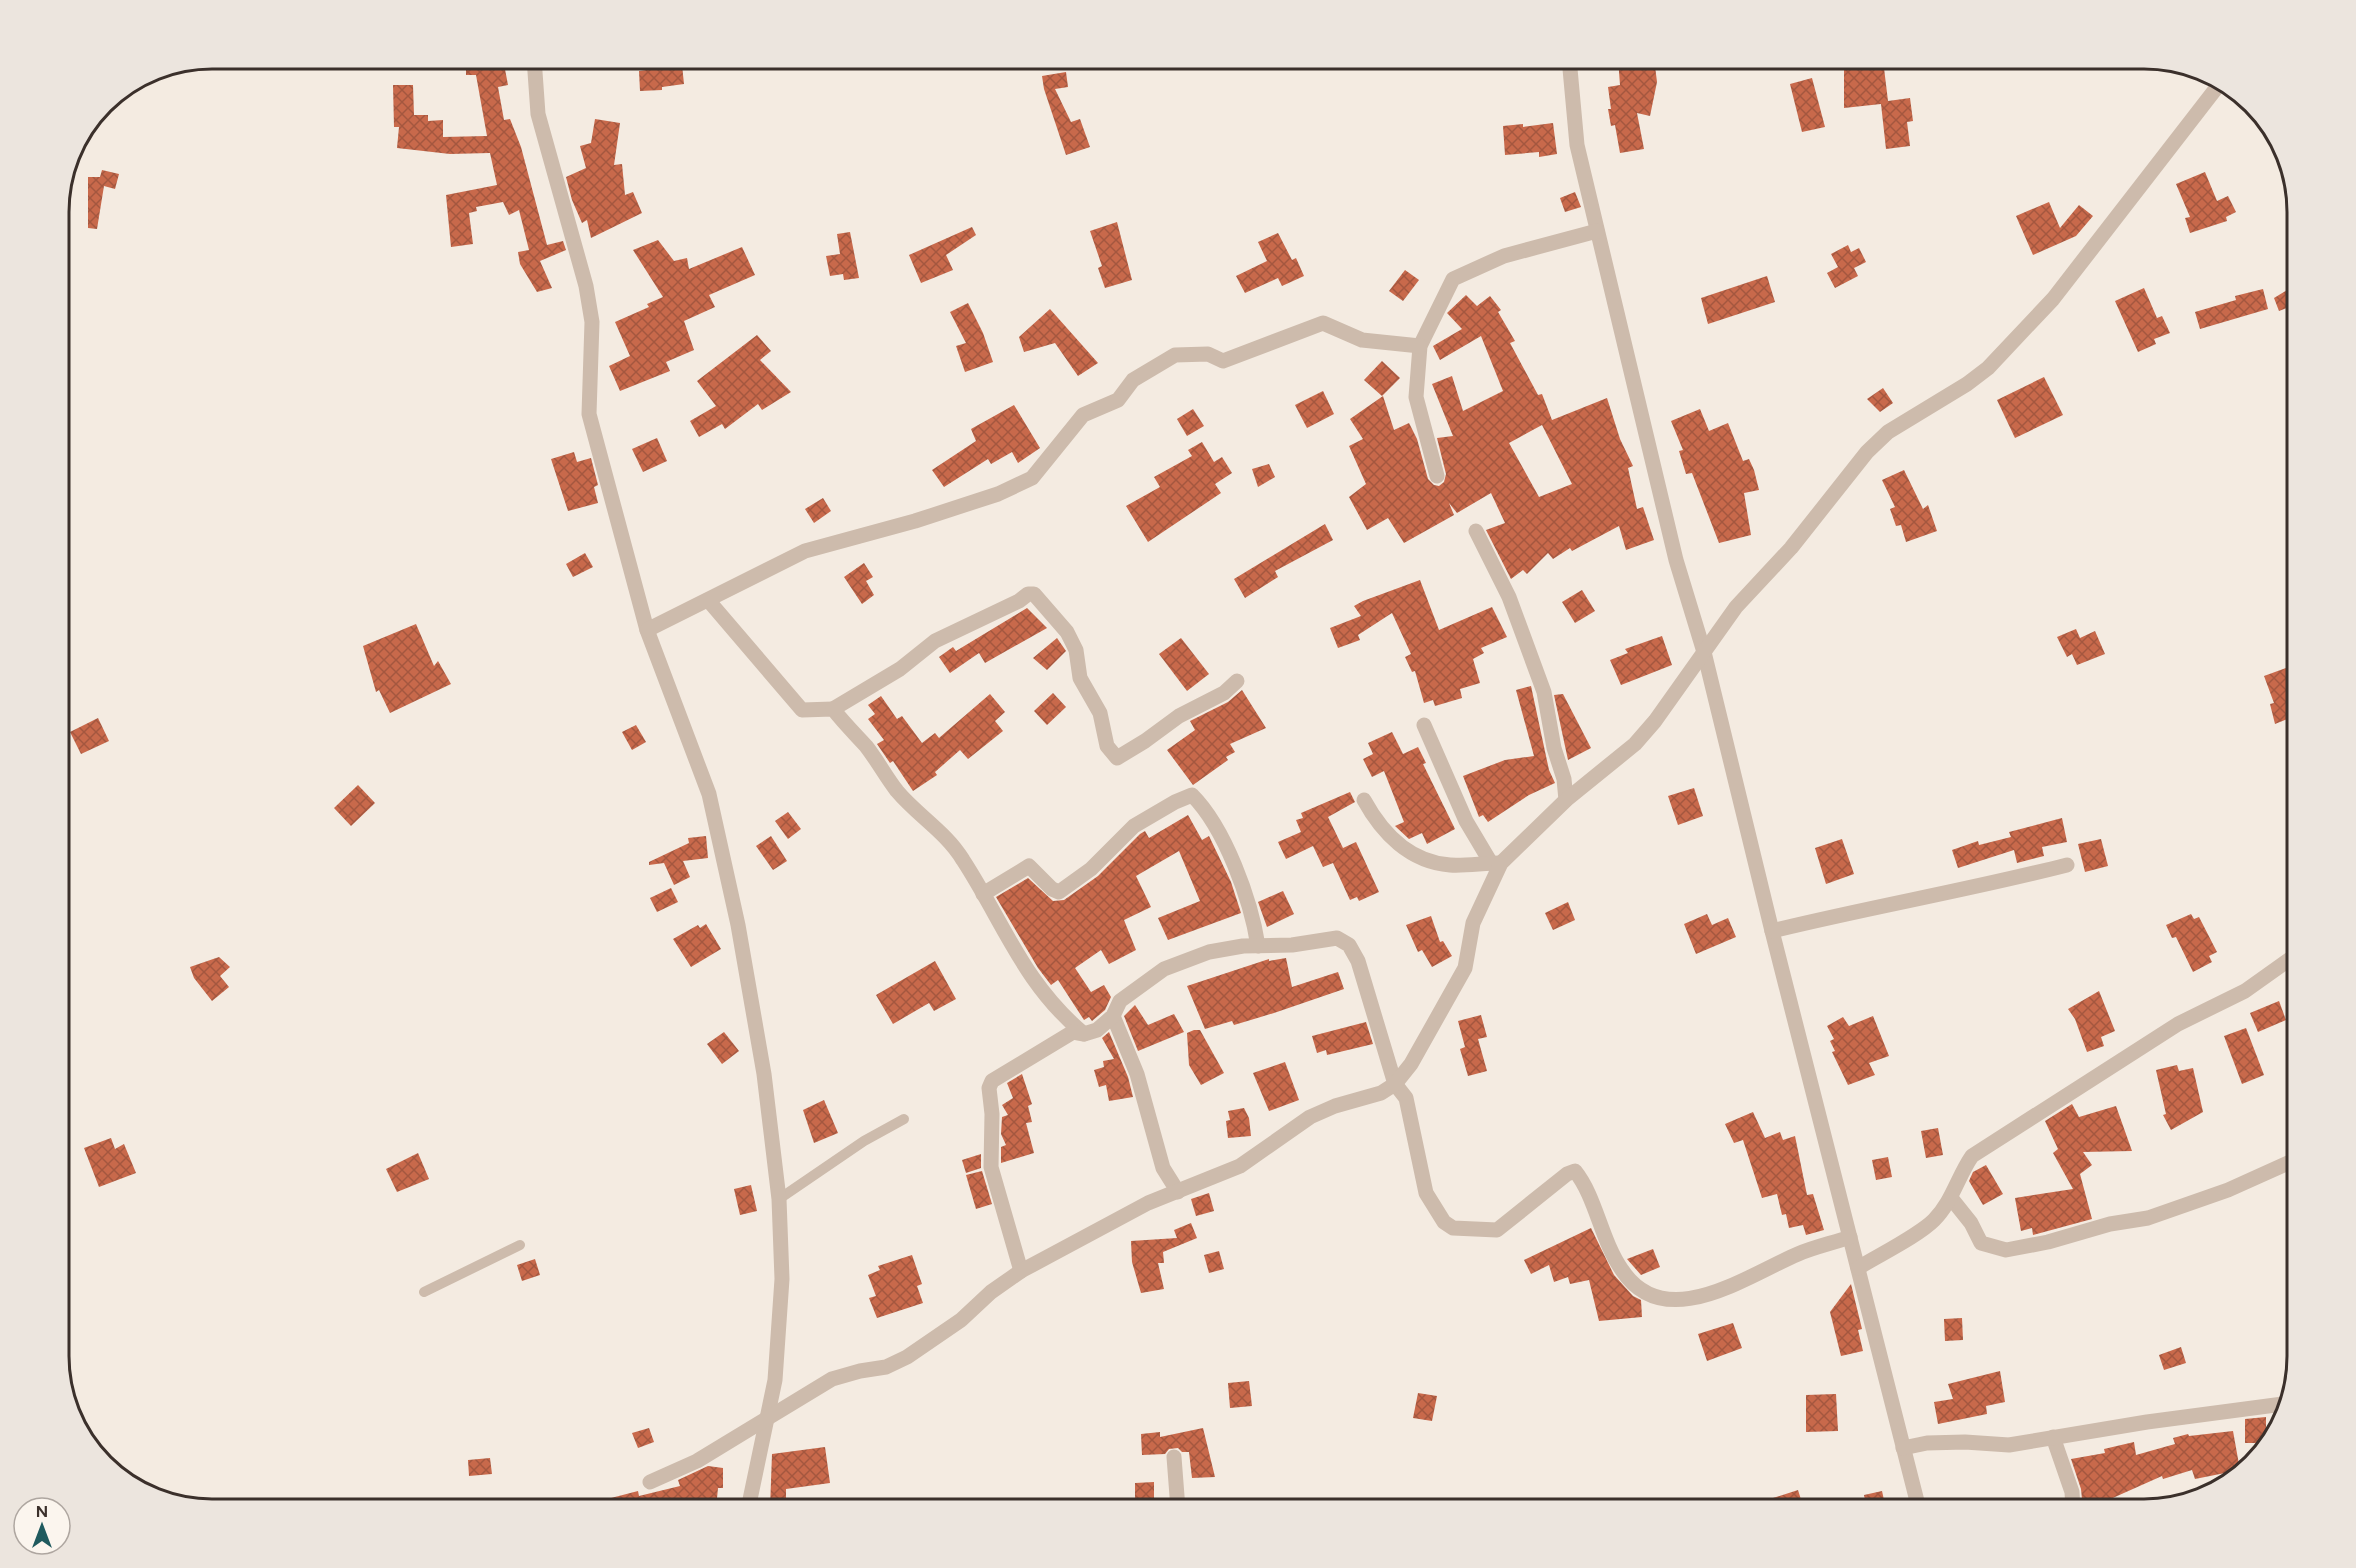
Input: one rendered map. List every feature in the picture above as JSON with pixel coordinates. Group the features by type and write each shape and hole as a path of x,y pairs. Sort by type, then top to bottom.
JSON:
{"street":[{"path":"535,69 538,114 586,286 592,322 589,414 647,630 709,794 738,925 756,1028 780,1199 782,1235 780,1330 776,1380 750,1499"},
{"path":"1570,69 1577,145 1676,560 1704,652 1772,931 1916,1499"},
{"path":"650,1482 697,1461 832,1379 886,1367 907,1357 961,1320 991,1292 1021,1271 1148,1203 1240,1166 1310,1117 1335,1106 1381,1093 1395,1084 1410,1064 1465,968 1473,922 1496,863 1566,800 1635,744 1655,721 1736,608 1791,548 1867,452 1888,432 1967,384 1988,368 2053,299 2216,88"},
{"path":"1437,477 1416,397 1420,346 1453,279 1504,256 1597,231"},
{"path":"647,630 805,551 957,508 998,494 1032,478 1083,415 1118,400 1132,380 1175,355 1208,354 1223,361 1323,323 1362,340 1420,346"},
{"path":"1476,531 1509,597 1544,692 1554,748 1564,779 1566,800"},
{"path":"708,600 802,710 832,709 900,669 935,641 1019,601 1028,594 1034,594 1067,632 1076,650 1080,678 1100,713 1107,746 1117,758 1179,716 1224,693 1237,681"},
{"path":"832,709 866,746 897,790 938,828 964,860 1023,965 1047,999 1084,1034"},
{"path":"1424,724 1466,821 1496,863"},
{"path":"983,894 1029,866 1052,889 1059,892 1092,869 1134,826 1175,801 1192,795 1214,827 1245,888 1258,946"},
{"path":"1364,800 1376,823 1410,854 1449,865 1496,863"},
{"path":"1772,931 1849,912 1974,888 2067,865"},
{"path":"1021,1271 991,1167 992,1114 989,1088 992,1082 1073,1032 1084,1034 1098,1030 1113,1016 1119,1001 1164,969 1209,952 1337,939 1349,945 1358,961 1395,1084 1406,1098 1425,1193 1444,1222 1453,1228 1497,1230 1567,1174 1575,1171 1583,1182 1612,1254 1623,1273 1646,1294 1669,1302 1729,1289 1799,1254 1850,1237"},
{"path":"1858,1268 1933,1221 1951,1197 1959,1175 1972,1156 2178,1024 2245,991 2287,962"},
{"path":"1113,1016 1137,1074 1163,1168 1178,1192"},
{"path":"1951,1197 1971,1223 1982,1243 2006,1250 2048,1242 2110,1224 2148,1218 2228,1190 2287,1164"},
{"path":"1903,1448 1946,1443 2009,1445 2278,1405"},
{"path":"2053,1437 2072,1499"},
{"path":"1174,1457 1177,1499"}],"lane":[{"path":"780,1199 864,1141 904,1119"},
{"path":"424,1292 520,1245"}],"building":[{"path":"466,69 505,69 508,85 498,87 504,120 510,119 521,147 547,245 563,241 566,250 540,261 552,288 537,292 520,264 518,252 529,250 519,210 509,215 503,202 476,207 477,211 469,213 473,244 451,247 446,195 497,185 490,153 450,154 397,148 399,127 394,127 393,85 413,85 414,115 428,115 428,121 443,120 443,137 487,136 476,75 466,75"},
{"path":"682,69 684,84 662,87 662,90 640,91 639,71"},
{"path":"1619,69 1655,69 1657,82 1650,116 1637,113 1644,149 1620,153 1615,125 1611,126 1608,87 1620,85"},
{"path":"1844,69 1884,69 1888,101 1910,98 1913,121 1907,122 1910,146 1886,149 1881,104 1844,108"},
{"path":"1066,72 1068,87 1055,89 1071,122 1080,119 1090,147 1066,155 1044,89 1042,76"},
{"path":"1812,78 1825,127 1802,132 1790,84"},
{"path":"595,119 620,123 614,165 622,164 625,195 633,192 642,213 591,238 587,220 582,223 572,200 566,177 586,168 580,146 591,143"},
{"path":"1553,123 1557,154 1539,157 1539,152 1505,155 1503,126 1523,124 1523,127"},
{"path":"102,170 119,174 115,189 104,186 97,229 88,228 88,177 100,177"},
{"path":"2205,172 2217,201 2228,196 2236,212 2226,217 2227,221 2190,233 2185,218 2190,217 2176,184"},
{"path":"1575,192 1581,207 1565,212 1560,198"},
{"path":"2049,202 2060,228 2079,205 2093,216 2076,236 2033,255 2016,216"},
{"path":"1117,222 1132,280 1105,288 1098,268 1102,266 1090,231"},
{"path":"972,227 976,235 946,255 953,270 921,283 909,255"},
{"path":"850,232 859,278 844,280 843,274 830,276 826,256 840,254 837,234"},
{"path":"1278,233 1292,260 1296,258 1304,276 1282,286 1278,278 1245,293 1236,276 1267,261 1258,242"},
{"path":"658,240 674,261 687,258 689,269 742,247 755,275 709,295 715,307 684,321 694,350 666,362 670,371 620,391 609,366 630,356 615,322 649,307 647,304 663,297 633,250"},
{"path":"1848,245 1851,252 1859,248 1866,262 1854,268 1858,276 1835,288 1827,273 1838,267 1831,254"},
{"path":"1405,270 1419,280 1403,301 1389,291"},
{"path":"1767,276 1775,302 1708,324 1701,298"},
{"path":"2144,288 2157,318 2162,316 2170,333 2154,339 2156,344 2138,352 2115,301"},
{"path":"2263,289 2268,309 2200,329 2195,312 2236,300 2235,296"},
{"path":"2287,290 2287,308 2279,311 2274,298"},
{"path":"1466,295 1477,306 1490,296 1501,310 1498,312 1515,341 1510,343 1538,395 1542,394 1552,420 1607,398 1620,439 1633,466 1628,468 1637,509 1643,507 1654,540 1626,550 1619,526 1572,551 1570,548 1553,559 1548,553 1527,574 1523,570 1511,579 1486,530 1505,523 1491,493 1457,513 1449,503 1454,515 1404,543 1388,518 1367,530 1349,497 1366,484 1349,446 1363,439 1350,419 1383,396 1394,430 1409,423 1417,439 1428,479 1434,485 1439,486 1444,482 1446,474 1437,438 1453,436 1432,384 1452,376 1463,411 1503,391 1481,336 1440,360 1433,346 1462,329 1447,313","holes":["1542,425 1572,484 1539,497 1509,443"]},
{"path":"968,303 983,333 993,362 965,372 956,346 966,343 950,312"},
{"path":"1050,309 1098,363 1078,376 1055,343 1024,352 1019,337"},
{"path":"757,335 771,351 760,360 791,392 762,410 758,404 725,429 722,424 699,437 690,421 716,406 697,381"},
{"path":"1382,361 1400,378 1382,396 1364,380"},
{"path":"2044,377 2063,415 2015,438 1997,400"},
{"path":"1883,388 1893,403 1880,412 1867,399"},
{"path":"1323,391 1334,414 1307,428 1295,405"},
{"path":"1014,405 1040,448 1018,463 1012,452 991,464 988,459 944,487 932,470 976,441 971,429"},
{"path":"1193,409 1204,426 1187,436 1177,419"},
{"path":"1700,409 1709,431 1728,423 1743,461 1749,459 1754,470 1759,490 1744,493 1751,535 1719,543 1692,473 1686,474 1679,451 1683,450 1671,421"},
{"path":"657,438 667,461 643,472 632,449"},
{"path":"1202,442 1214,462 1222,457 1232,473 1215,484 1221,493 1148,542 1126,506 1160,487 1154,477 1192,456 1188,450"},
{"path":"574,452 577,462 591,458 598,485 594,487 598,503 568,511 551,459"},
{"path":"1269,464 1275,477 1258,487 1252,469"},
{"path":"1904,470 1923,509 1928,505 1937,531 1906,542 1901,525 1896,526 1890,509 1895,507 1882,480"},
{"path":"823,498 831,511 814,523 805,509"},
{"path":"1325,524 1333,540 1275,571 1278,577 1245,598 1234,579"},
{"path":"585,553 593,567 573,577 566,564"},
{"path":"864,563 873,577 866,581 874,595 862,604 844,577"},
{"path":"1420,580 1439,630 1492,607 1507,637 1481,648 1484,653 1473,659 1480,683 1460,689 1462,698 1435,706 1433,700 1424,703 1415,671 1412,672 1405,657 1411,654 1392,613 1358,635 1360,640 1338,648 1330,628 1361,616 1354,606 1363,601"},
{"path":"1582,590 1595,611 1575,623 1562,602"},
{"path":"1027,608 1047,628 985,663 979,653 950,673 939,657 953,647 956,651"},
{"path":"416,624 434,666 438,661 451,684 390,713 379,690 376,692 363,646"},
{"path":"2076,629 2080,638 2095,631 2105,654 2077,665 2072,654 2067,657 2057,637"},
{"path":"1662,636 1672,665 1621,685 1610,660 1628,653 1625,649"},
{"path":"1057,638 1066,651 1047,670 1033,658"},
{"path":"1181,638 1209,674 1187,691 1159,654"},
{"path":"2287,668 2287,719 2275,724 2270,704 2274,703 2264,676"},
{"path":"1531,686 1549,770 1555,783 1529,795 1488,822 1483,815 1479,817 1463,776 1505,760 1534,756 1516,690"},
{"path":"1242,690 1266,728 1230,744 1235,752 1226,757 1228,760 1193,785 1167,750 1195,730 1190,721 1228,702"},
{"path":"1053,693 1066,707 1047,725 1034,711"},
{"path":"990,694 1005,712 995,721 1003,731 968,759 960,750 935,772 937,775 913,791 893,761 890,763 877,744 884,740 868,719 875,714 868,705 881,696 897,719 902,716 922,743 935,733 939,738"},
{"path":"1563,694 1591,748 1568,760 1554,695"},
{"path":"98,718 109,741 81,754 70,732"},
{"path":"636,725 646,742 632,750 622,732"},
{"path":"1392,732 1403,754 1418,747 1426,763 1423,764 1455,829 1427,844 1422,833 1409,839 1395,826 1404,822 1384,771 1372,777 1363,759 1373,754 1368,743"},
{"path":"358,785 375,803 351,826 334,808"},
{"path":"1694,788 1703,816 1678,825 1668,796"},
{"path":"1350,792 1355,802 1328,817 1343,848 1356,842 1379,892 1359,901 1357,897 1350,900 1333,863 1323,867 1313,846 1286,859 1278,842 1301,832 1296,820 1303,818 1301,813"},
{"path":"788,812 801,829 788,839 775,821"},
{"path":"1188,815 1202,840 1209,836 1231,882 1241,913 1168,940 1158,918 1200,901 1179,851 1136,876 1151,907 1124,920 1136,950 1109,964 1101,950 1075,968 1091,992 1104,985 1111,997 1105,1010 1092,1021 1089,1017 1084,1020 1058,980 1051,985 1038,968 996,897 1028,878 1053,901 1064,900 1098,876 1140,834 1145,831 1149,838"},
{"path":"2062,818 2067,842 2042,847 2044,856 2017,863 2014,850 1958,868 1952,850 1978,841 1979,845 2011,837 2009,832"},
{"path":"706,836 708,858 683,861 690,877 674,885 664,863 649,865 649,862 689,843 688,838"},
{"path":"771,836 787,861 773,870 756,846"},
{"path":"1842,839 1854,874 1826,884 1815,848"},
{"path":"2101,839 2108,866 2085,872 2078,844"},
{"path":"671,888 678,902 657,912 650,898"},
{"path":"1283,891 1294,914 1267,927 1258,902"},
{"path":"1568,902 1575,920 1553,930 1545,913"},
{"path":"1707,914 1712,925 1728,918 1736,937 1696,954 1684,924"},
{"path":"2191,914 2194,919 2199,917 2217,952 2209,956 2212,962 2193,972 2176,937 2172,938 2166,925"},
{"path":"1431,916 1440,942 1443,941 1452,956 1432,967 1422,950 1418,952 1406,925"},
{"path":"706,924 721,949 691,967 673,939 698,925 700,928"},
{"path":"219,957 230,967 220,976 229,987 212,1001 194,978 190,967"},
{"path":"1286,958 1292,987 1338,972 1344,989 1234,1025 1232,1021 1205,1029 1187,986 1269,959 1269,961"},
{"path":"935,961 956,999 934,1011 929,1003 893,1024 876,995"},
{"path":"2099,991 2115,1031 2101,1037 2104,1046 2087,1052 2075,1019 2068,1009"},
{"path":"2279,1001 2286,1020 2258,1032 2250,1013"},
{"path":"1135,1005 1148,1025 1174,1014 1184,1032 1138,1051 1124,1016"},
{"path":"1481,1015 1487,1037 1478,1039 1487,1071 1468,1076 1460,1049 1465,1047 1458,1021"},
{"path":"1873,1016 1889,1056 1869,1063 1875,1075 1848,1085 1832,1052 1835,1051 1830,1041 1834,1039 1827,1026 1843,1017 1849,1026"},
{"path":"1366,1022 1373,1044 1327,1055 1326,1050 1317,1053 1312,1036"},
{"path":"2246,1028 2264,1075 2242,1084 2224,1036"},
{"path":"1200,1030 1224,1073 1201,1085 1189,1065 1187,1033"},
{"path":"724,1032 739,1051 722,1064 707,1044"},
{"path":"1109,1032 1128,1077 1133,1097 1109,1101 1106,1085 1099,1087 1094,1070 1104,1067 1103,1061 1114,1059 1102,1038"},
{"path":"1285,1062 1299,1100 1269,1111 1253,1073"},
{"path":"2177,1065 2179,1071 2193,1068 2203,1112 2171,1130 2163,1115 2166,1114 2156,1070"},
{"path":"1022,1074 1032,1104 1028,1106 1032,1122 1026,1123 1034,1153 1001,1163 1001,1147 1006,1145 1001,1134 1002,1117 1008,1115 1002,1105 1013,1098 1007,1083"},
{"path":"824,1100 838,1133 814,1143 803,1110"},
{"path":"2072,1104 2079,1117 2116,1106 2132,1151 2083,1152 2092,1165 2080,1174 2092,1219 2033,1235 2032,1228 2021,1231 2015,1198 2073,1189 2053,1153 2058,1149 2045,1121"},
{"path":"1244,1108 1249,1118 1251,1136 1228,1138 1226,1121 1230,1120 1228,1111"},
{"path":"1753,1112 1765,1138 1780,1132 1783,1140 1795,1136 1807,1195 1813,1194 1824,1230 1806,1235 1803,1225 1789,1228 1786,1214 1782,1215 1777,1194 1762,1198 1743,1140 1734,1143 1725,1124"},
{"path":"1938,1128 1943,1155 1926,1158 1921,1131"},
{"path":"111,1138 115,1149 124,1144 136,1173 99,1187 84,1148"},
{"path":"418,1153 429,1179 397,1192 386,1169"},
{"path":"981,1154 981,1168 966,1173 962,1160"},
{"path":"1888,1157 1892,1177 1876,1180 1872,1160"},
{"path":"1986,1165 2003,1194 1983,1205 1969,1181 1973,1172"},
{"path":"982,1171 992,1204 976,1209 966,1175"},
{"path":"751,1185 757,1211 740,1215 734,1189"},
{"path":"1209,1193 1214,1211 1196,1216 1191,1199"},
{"path":"1191,1223 1197,1238 1163,1252 1164,1263 1158,1263 1164,1289 1141,1293 1132,1262 1131,1241 1177,1238 1174,1230"},
{"path":"1591,1228 1614,1275 1633,1296 1641,1300 1642,1317 1599,1321 1589,1280 1570,1284 1568,1277 1554,1282 1549,1265 1531,1274 1524,1260"},
{"path":"1653,1249 1660,1267 1641,1275 1627,1259"},
{"path":"1219,1251 1224,1269 1209,1273 1204,1255"},
{"path":"912,1255 922,1284 917,1286 923,1303 877,1318 869,1298 876,1296 868,1275 880,1270 878,1266"},
{"path":"535,1259 540,1275 522,1281 517,1265"},
{"path":"1851,1284 1862,1329 1858,1330 1863,1351 1841,1356 1830,1312"},
{"path":"1962,1318 1963,1340 1945,1341 1944,1319"},
{"path":"1733,1323 1742,1348 1707,1361 1698,1334"},
{"path":"2181,1347 2186,1363 2164,1370 2159,1355"},
{"path":"2000,1371 2005,1402 1986,1406 1987,1414 1938,1424 1934,1402 1953,1399 1948,1384"},
{"path":"1249,1381 1252,1406 1230,1408 1228,1383"},
{"path":"1418,1393 1437,1396 1432,1421 1413,1418"},
{"path":"1836,1394 1838,1431 1806,1432 1806,1395"},
{"path":"2266,1417 2266,1430 2257,1443 2245,1443 2245,1419"},
{"path":"649,1428 654,1442 638,1448 632,1433"},
{"path":"1203,1428 1215,1477 1192,1478 1189,1452 1182,1452 1178,1448 1169,1449 1165,1454 1142,1455 1141,1434 1160,1432 1160,1437"},
{"path":"2233,1431 2239,1463 2226,1473 2195,1479 2192,1470 2163,1479 2162,1476 2110,1499 2082,1499 2071,1459 2105,1453 2104,1449 2134,1442 2136,1455 2175,1444 2173,1438 2188,1434 2189,1436"},
{"path":"825,1447 830,1483 786,1489 786,1499 770,1499 772,1454"},
{"path":"490,1458 492,1474 469,1476 468,1460"},
{"path":"708,1466 723,1468 723,1488 718,1488 717,1499 607,1499 638,1491 639,1496 680,1486 678,1480"},
{"path":"1154,1482 1154,1499 1135,1499 1135,1483"},
{"path":"1798,1490 1801,1499 1770,1499"},
{"path":"1882,1491 1884,1499 1865,1499 1864,1495"}]}
